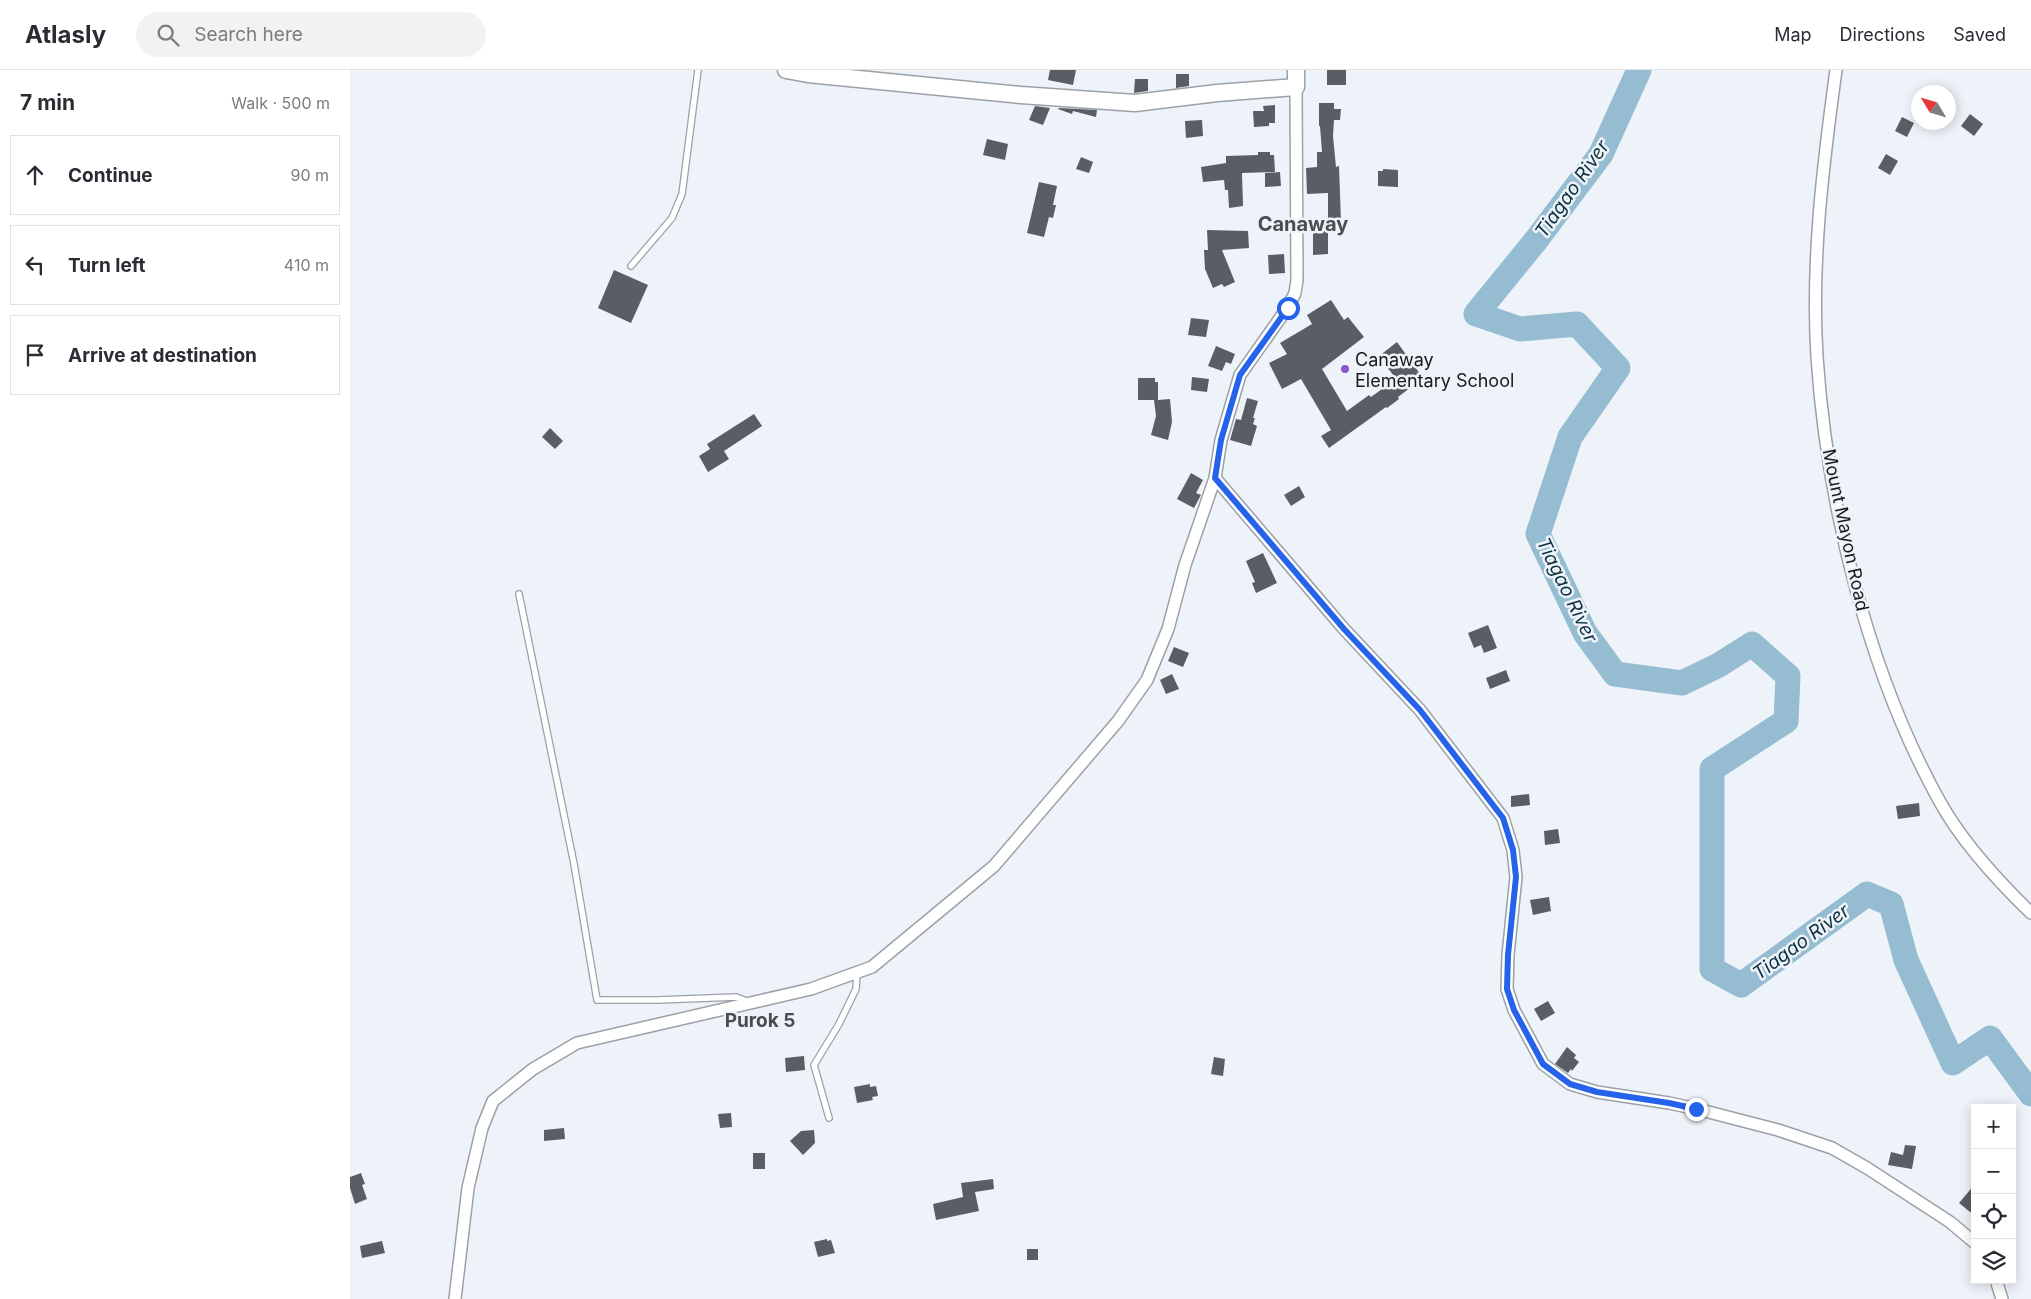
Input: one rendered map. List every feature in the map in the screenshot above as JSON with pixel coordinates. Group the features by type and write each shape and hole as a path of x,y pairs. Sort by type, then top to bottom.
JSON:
{"street":[{"path":"786,70 808,74 1012,94 1135,103 1296,87"},
{"path":"455,1299 468,1188 482,1128 493,1101 533,1069 576,1043 810,989 872,967 994,866 1118,721 1147,680 1168,629 1184,565 1215,478 1221,440 1240,375 1288,308 1296,293 1296,70"},
{"name":"Mount Mayon Road","path":"1836,70 1820,194 1816,286 1817,356 1833,486 1848,554 1875,653 1902,728 1940,803 1978,856 2014,897 2031,913"},
{"path":"1215,478 1344,629 1420,710 1503,818 1513,850 1516,877 1508,955 1507,989 1514,1010 1543,1064 1570,1084 1597,1092 1696,1109 1778,1130 1832,1148 1868,1168 1950,1222 1971,1240"},
{"path":"1997,1284 2002,1299"}],"lane":[{"path":"631,266 672,218 682,194 698,70"},
{"path":"519,594 574,864 597,1000 736,997 753,1003"},
{"path":"829,1118 814,1065 839,1024 856,988 858,972"}],"building":[{"path":"1050,70 1076,70 1073,85 1048,80"},
{"path":"1327,70 1346,70 1346,85 1327,85"},
{"path":"1176,74 1189,74 1189,86 1176,88"},
{"path":"1135,79 1148,79 1148,91 1134,93"},
{"path":"1319,103 1334,103 1334,109 1341,109 1340,120 1334,120 1333,136 1336,167 1339,166 1341,222 1328,222 1328,193 1307,194 1306,168 1317,167 1317,152 1322,152"},
{"path":"1275,105 1275,123 1269,123 1269,126 1254,127 1253,111 1264,111 1263,106"},
{"path":"1035,106 1050,108 1043,125 1029,120"},
{"path":"1059,108 1097,110 1096,117 1073,111 1072,114"},
{"path":"1970,114 1983,124 1974,136 1961,126"},
{"path":"1902,117 1911,122 1911,129 1907,137 1895,131"},
{"path":"1202,120 1203,136 1186,138 1185,121"},
{"path":"987,139 1008,144 1005,160 983,155"},
{"path":"1258,152 1270,152 1270,155 1274,155 1275,172 1242,173 1243,206 1229,208 1228,190 1225,190 1224,180 1203,182 1201,167 1226,163 1226,156 1258,155"},
{"path":"1886,154 1898,161 1890,175 1878,168"},
{"path":"1081,157 1093,162 1089,173 1076,169"},
{"path":"1383,169 1398,170 1398,187 1378,186 1378,171 1383,171"},
{"path":"1280,172 1281,186 1265,187 1265,173"},
{"path":"1039,182 1057,186 1053,205 1056,205 1053,218 1049,217 1044,237 1027,233"},
{"path":"1207,230 1248,231 1249,248 1222,250 1235,282 1224,287 1222,284 1213,288 1205,269 1204,250 1208,250"},
{"path":"1313,230 1328,230 1328,254 1313,255"},
{"path":"1284,254 1285,273 1269,274 1268,255"},
{"path":"614,270 648,285 631,323 598,308"},
{"path":"1331,300 1344,320 1348,317 1364,337 1322,369 1347,411 1396,379 1379,356 1397,342 1423,378 1387,408 1329,448 1321,436 1331,430 1301,379 1282,389 1269,363 1287,354 1280,343 1312,324 1307,315"},
{"path":"1191,318 1209,320 1206,337 1188,335"},
{"path":"1216,346 1235,354 1231,364 1226,362 1222,371 1208,366"},
{"path":"1192,377 1209,379 1207,392 1191,390"},
{"path":"1138,378 1155,378 1155,382 1158,382 1158,400 1170,399 1172,422 1168,440 1151,435 1156,416 1154,400 1138,400"},
{"path":"1247,398 1258,401 1253,418 1255,418 1253,424 1257,426 1251,446 1230,440 1236,419 1241,420"},
{"path":"754,414 762,426 724,451 729,459 708,472 699,456 710,449 707,444"},
{"path":"550,428 563,441 555,449 542,437"},
{"path":"1191,473 1203,480 1196,493 1201,495 1194,508 1177,499"},
{"path":"1299,486 1305,497 1291,506 1284,495"},
{"path":"1263,553 1277,583 1256,593 1252,583 1255,582 1246,561"},
{"path":"1488,625 1497,648 1484,653 1481,645 1474,648 1468,633"},
{"path":"1174,647 1189,653 1183,667 1168,661"},
{"path":"1506,670 1510,681 1490,689 1486,678"},
{"path":"1172,674 1179,689 1166,694 1160,680"},
{"path":"1529,794 1530,805 1511,807 1511,796"},
{"path":"1919,803 1920,816 1898,819 1896,806"},
{"path":"1558,829 1560,843 1545,845 1544,831"},
{"path":"1549,897 1551,911 1533,915 1530,900"},
{"path":"1548,1001 1555,1013 1541,1021 1534,1009"},
{"path":"1567,1047 1576,1055 1574,1058 1579,1062 1568,1073 1555,1064"},
{"path":"804,1056 805,1070 786,1072 785,1058"},
{"path":"1214,1057 1225,1059 1223,1076 1211,1074"},
{"path":"870,1084 870,1087 876,1086 878,1096 872,1097 873,1100 857,1103 854,1087"},
{"path":"731,1113 732,1127 720,1128 718,1114"},
{"path":"564,1128 565,1139 544,1141 544,1130"},
{"path":"814,1130 815,1143 803,1155 790,1141 801,1131"},
{"path":"1905,1145 1916,1146 1912,1169 1888,1165 1891,1152 1903,1155"},
{"path":"753,1153 765,1153 765,1169 753,1169"},
{"path":"361,1173 365,1184 362,1185 367,1199 355,1204 350,1188 350,1177"},
{"path":"993,1179 994,1189 975,1192 979,1211 936,1220 933,1204 963,1197 961,1183"},
{"path":"1971,1189 1971,1213 1959,1203"},
{"path":"827,1239 827,1241 831,1240 835,1253 818,1257 814,1242"},
{"path":"382,1241 385,1253 362,1258 360,1246"},
{"path":"1027,1249 1038,1249 1038,1260 1027,1260"}],"waterway":[{"name":"Tiagao River","path":"1639,70 1601,154 1537,239 1476,314 1520,329 1577,324 1618,368 1570,437 1538,534 1585,633 1615,674 1682,683 1719,665 1752,644 1788,676 1786,721 1712,769 1712,969 1741,985 1867,894 1891,904 1906,960 1953,1063 1990,1038 2031,1094"}],"place":[{"name":"Canaway Elementary School","path":"1345,369"}],"district":[{"name":"Canaway","path":"1303,224"},
{"name":"Purok 5","path":"760,1020"}],"route":[{"path":"1288,308 1240,375 1231,400 1221,440 1215,478 1344,629 1420,710 1503,818 1513,850 1516,877 1508,955 1507,989 1514,1010 1543,1064 1570,1084 1597,1092 1696,1109"}]}
